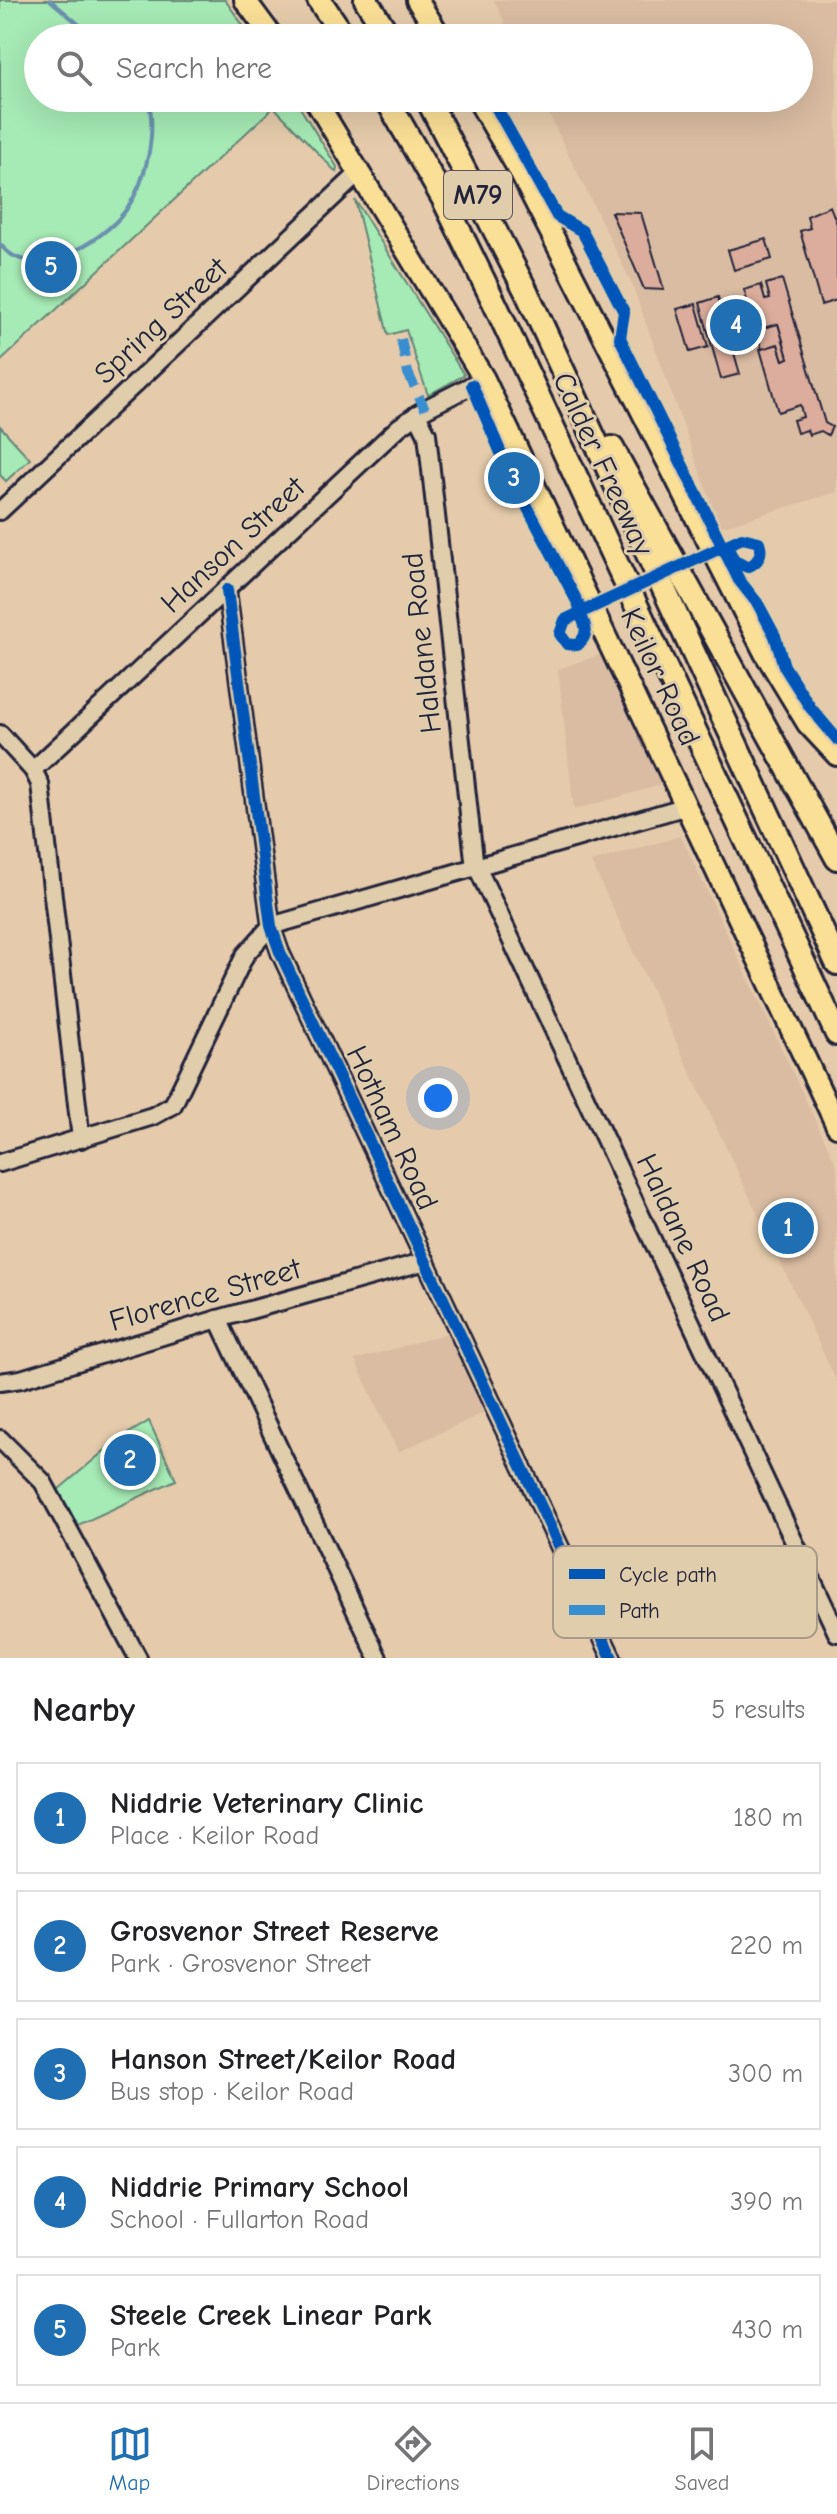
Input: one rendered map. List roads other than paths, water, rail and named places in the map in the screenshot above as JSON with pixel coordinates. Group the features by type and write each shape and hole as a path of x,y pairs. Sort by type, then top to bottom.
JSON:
{"highway":[{"path":"319,0 337,24"},
{"path":"327,0 340,24"},
{"path":"366,0 381,24"},
{"path":"377,0 390,24"},
{"name":"Calder Freeway","path":"394,112 443,198 495,304 837,1034"},
{"name":"Calder Freeway","path":"435,112 527,293 837,963"},
{"path":"527,293 837,858"}],"main road":[{"path":"245,0 263,24"},
{"path":"417,0 432,24"},
{"name":"Keilor Road","path":"323,112 484,379 837,1126"},
{"path":"485,112 525,183 765,653 808,724 837,755"}],"street":[{"name":"Spring Street","path":"0,511 360,172"},
{"name":"Hanson Street","path":"33,770 417,414 484,379"},
{"name":"Haldane Road","path":"417,414 427,434 476,867 796,1546"},
{"name":"Hotham Road","path":"227,590 271,926 280,952 560,1546"},
{"path":"0,734 33,770 42,800 81,1139"},
{"path":"0,1163 164,1112 173,1105 245,955 271,926 687,806"},
{"name":"Florence Street","path":"0,1382 21,1379 218,1319 426,1261"},
{"path":"218,1319 378,1658"},
{"path":"0,1439 43,1482 138,1658"},
{"name":"Haldane Road","path":"817,1591 837,1633"},
{"name":"Hotham Road","path":"603,1638 612,1658"}],"waterway":[{"path":"50,0 78,24"},
{"path":"0,244 13,256 47,260 84,246 101,235 126,210 140,185 151,141 150,112"}],"place":[{"name":"Steele Creek Linear Park","path":"51,267"},
{"name":"Niddrie Primary School","path":"736,325"},
{"name":"Hanson Street/Keilor Road","path":"514,478"},
{"name":"Niddrie Veterinary Clinic","path":"788,1228"},
{"name":"Grosvenor Street Reserve","path":"130,1460"}]}
